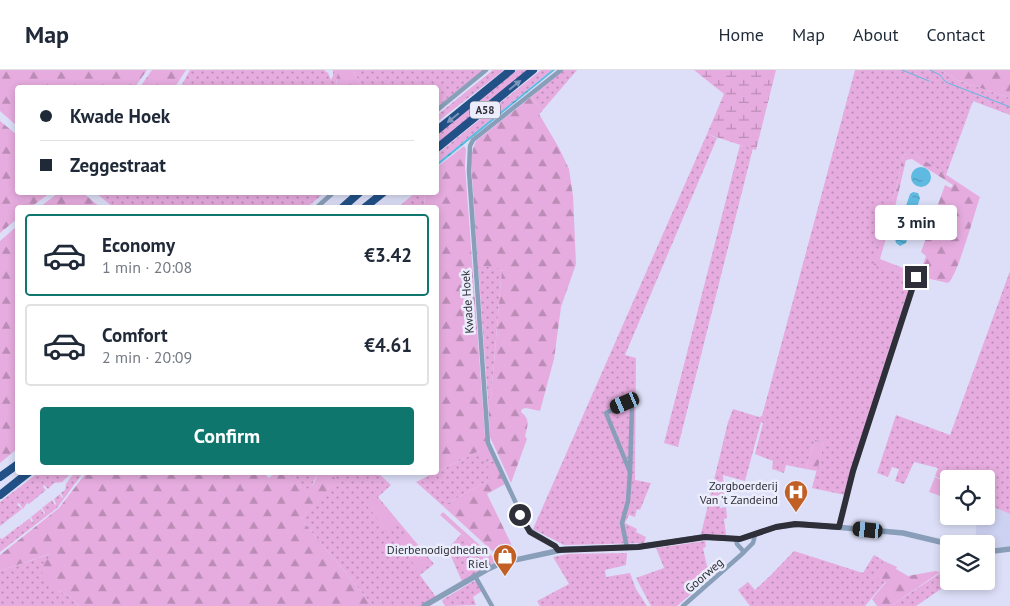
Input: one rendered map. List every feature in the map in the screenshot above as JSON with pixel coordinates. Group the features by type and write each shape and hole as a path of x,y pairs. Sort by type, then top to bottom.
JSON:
{"highway":[{"name":"A58","path":"439,129 511,70"},
{"name":"A58","path":"439,147 533,70"},
{"path":"345,205 357,195"},
{"path":"368,205 380,195"},
{"path":"0,477 15,466"},
{"path":"0,495 25,475"}],"street":[{"path":"439,109 486,70"},
{"name":"Kwade Hoek","path":"558,550 528,530 488,442 468,171 470,146 473,140 560,70"},
{"path":"319,205 331,195"},
{"path":"839,527 853,471 916,277"},
{"path":"626,548 622,523 628,501 630,472 631,402 606,412 630,472"},
{"path":"424,606 490,568 508,561 558,550 626,548 703,537 736,539 755,535 776,527 795,524 903,533 940,542"},
{"name":"Goorweg","path":"683,606 744,552 753,543 755,535"},
{"path":"736,539 737,544 744,552"},
{"path":"995,551 1010,549"},
{"path":"475,576 492,606"}],"shaded area":[{"path":"995,508 1010,514 1010,546 995,548 995,535 976,535 976,525 995,525"}],"green space":[{"path":"0,70 147,70 136,85 15,85 15,124 0,111"},
{"path":"152,70 186,70 176,85 141,85"},
{"path":"190,70 324,70 328,73 331,80 333,70 338,70 336,85 182,85"},
{"path":"338,70 353,70 361,85 336,85"},
{"path":"353,70 483,70 439,106 439,85 361,85"},
{"path":"493,70 504,70 439,121 439,114"},
{"path":"517,70 529,70 439,143 439,133"},
{"path":"541,70 552,70 439,162 439,153"},
{"path":"563,70 577,70 542,111 531,97"},
{"path":"694,70 776,70 756,150 707,134 724,94"},
{"path":"855,70 941,70 957,80 1010,98 1010,115 973,101 946,175 913,153 903,155 896,189 875,265 914,277 845,495 812,488 824,442 815,440 806,469 786,465 784,473 772,469 773,461 755,454 763,423 761,422 745,481 723,475 724,494 718,495 720,508 726,507 727,518 724,519 726,535 701,534 728,422 733,409 759,417 762,416"},
{"path":"941,70 1010,70 1010,98 957,80"},
{"path":"531,97 542,111 539,114 569,169 573,196 576,264 561,307 554,359 540,411 526,408 522,409 521,412 527,420 525,436 527,439 511,483 490,437 488,401 491,398 502,269 478,265 471,161 476,141"},
{"path":"0,121 15,133 15,195 47,195 34,205 15,205 15,221 0,233"},
{"path":"707,134 717,138 625,355 636,358 635,480 651,483 640,510 637,509 635,517 629,515 625,523 637,529 636,532 646,537 644,543 564,545 533,529"},
{"path":"740,145 753,148 678,447 664,443"},
{"path":"464,146 466,149 465,166 485,436 494,460 485,462 479,451 439,471 439,205 425,205 424,195 439,195 439,166"},
{"path":"913,153 980,197 961,257 948,283 917,276 918,269 921,270 926,256 921,252 945,185 951,188 953,185 912,159 906,160 880,259 913,272 914,277 874,265 896,189 903,155"},
{"path":"55,195 85,195 98,205 43,205"},
{"path":"98,195 322,195 310,205 111,205"},
{"path":"413,195 424,195 425,205 401,205"},
{"path":"15,228 15,451 0,463 0,241"},
{"path":"478,265 502,268 491,398 488,401"},
{"path":"1010,271 1010,514 995,508 995,470 940,470 940,478 935,476 938,468 914,462 904,484 895,481 899,469 892,467 888,477 877,473 896,415 950,435"},
{"path":"815,440 824,442 817,471 806,469"},
{"path":"479,451 487,462 494,460 496,465 489,480 443,506 416,482 430,475 439,475 439,471"},
{"path":"496,465 505,484 487,494 517,556 501,559 443,506 489,480 486,468"},
{"path":"35,475 69,475 62,482 54,483 48,489 44,485 43,487 46,490 29,504 27,503 23,509 19,503 17,504 22,509 0,526 0,502"},
{"path":"73,475 82,475 57,508 0,552 0,538 2,539 20,527 30,518 32,523 31,517 41,509 44,514 42,508 52,500 55,505 54,499 60,494 63,497 61,493 65,490 66,484"},
{"path":"84,475 266,475 269,478 273,475 296,475 293,482 305,490 311,486 317,475 332,475 337,481 301,519 373,606 79,606 69,596 57,590 42,573 44,562 48,559 49,554 0,571 0,555 59,508"},
{"path":"296,475 317,475 311,487 305,491 293,480"},
{"path":"332,475 380,475 391,485 378,497 434,564 420,575 436,597 421,606 373,606 301,519 336,481"},
{"path":"935,477 940,479 940,496 929,492"},
{"path":"374,494 398,524 388,532 364,502"},
{"path":"443,512 497,561 462,581 460,577 489,559 440,515"},
{"path":"407,533 431,563 420,572 396,542"},
{"path":"461,534 489,559 460,577 448,549"},
{"path":"705,541 706,547 703,548 707,566 714,574 677,606 651,606 636,578 664,568 656,548"},
{"path":"794,551 863,573 874,555 884,561 875,577 886,581 865,606 750,606 738,590 748,582 755,590"},
{"path":"627,553 626,565 605,570 606,577 630,573 636,589 647,606 540,606 537,601 569,584 553,557 568,554"},
{"path":"50,554 48,560 57,590 69,596 79,606 0,606 0,571"},
{"path":"884,561 897,567 896,569 908,576 935,571 940,572 891,606 877,606 872,599 886,582 874,577"},
{"path":"940,573 940,590 916,606 891,606"},
{"path":"474,581 477,582 482,591 473,597 476,605 445,606 442,600"}],"water":[{"path":"552,70 555,70 439,165 439,162"},
{"path":"921,167 928,170 931,177 928,184 921,187 914,184 911,177 914,170"},
{"path":"913,192 918,193 920,198 906,243 900,246 896,243 895,239 910,194"}],"waterway":[{"path":"902,70 929,81"},
{"path":"930,70 940,75 947,82 1010,107"}],"place":[{"name":"Zorgboerderij Van 't Zandeind","path":"796,513"},
{"name":"Dierbenodigdheden Riel","path":"505,577"}],"route":[{"path":"520,515 530,532 555,546 558,550 638,547 705,537 740,539 776,527 795,524 839,527 853,471 916,277"}]}
